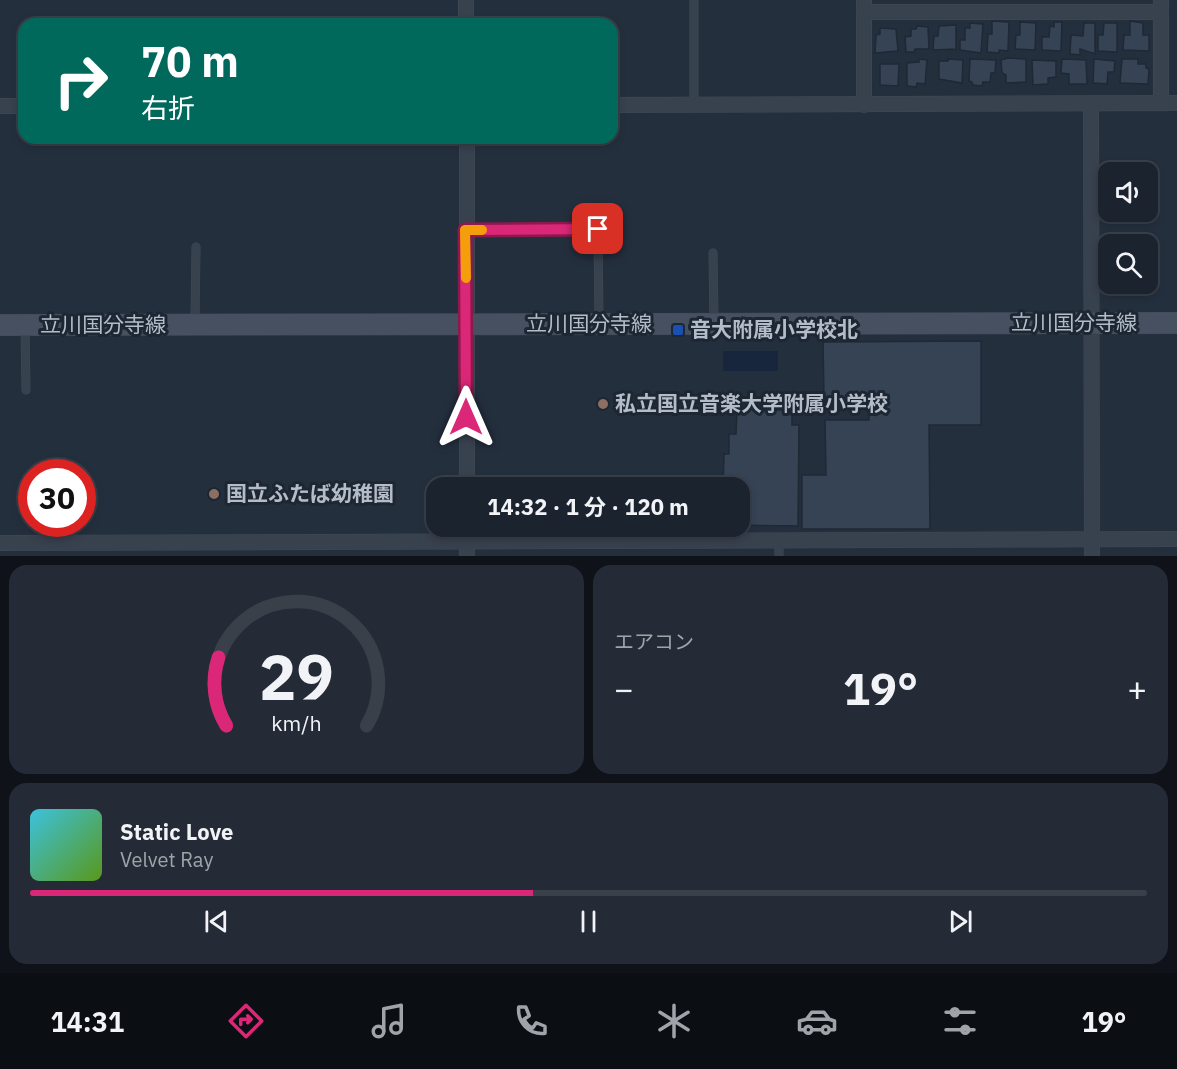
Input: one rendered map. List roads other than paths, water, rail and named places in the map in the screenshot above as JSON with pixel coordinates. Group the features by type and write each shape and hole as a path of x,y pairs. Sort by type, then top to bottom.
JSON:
{"main road":[{"name":"立川国分寺線","path":"0,325 1177,322"}],"street":[{"path":"466,0 466,18"},
{"path":"864,105 864,6 1161,6 1161,103"},
{"path":"1091,103 1092,556"},
{"path":"618,105 1177,103"},
{"path":"0,106 18,106"},
{"path":"466,144 467,477"},
{"path":"0,543 1177,539"}],"lane":[{"path":"694,0 694,105"},
{"path":"465,230 598,229 599,324"},
{"path":"195,325 196,247"},
{"path":"714,254 714,324"},
{"path":"25,325 26,390"},
{"path":"779,540 779,556"}],"water":[{"path":"723,351 778,351 778,371 723,371"}],"place":[{"name":"音大附属小学校北","path":"678,330"},
{"name":"私立国立音楽大学附属小学校","path":"603,404"},
{"name":"国立ふたば幼稚園","path":"214,494"}]}
